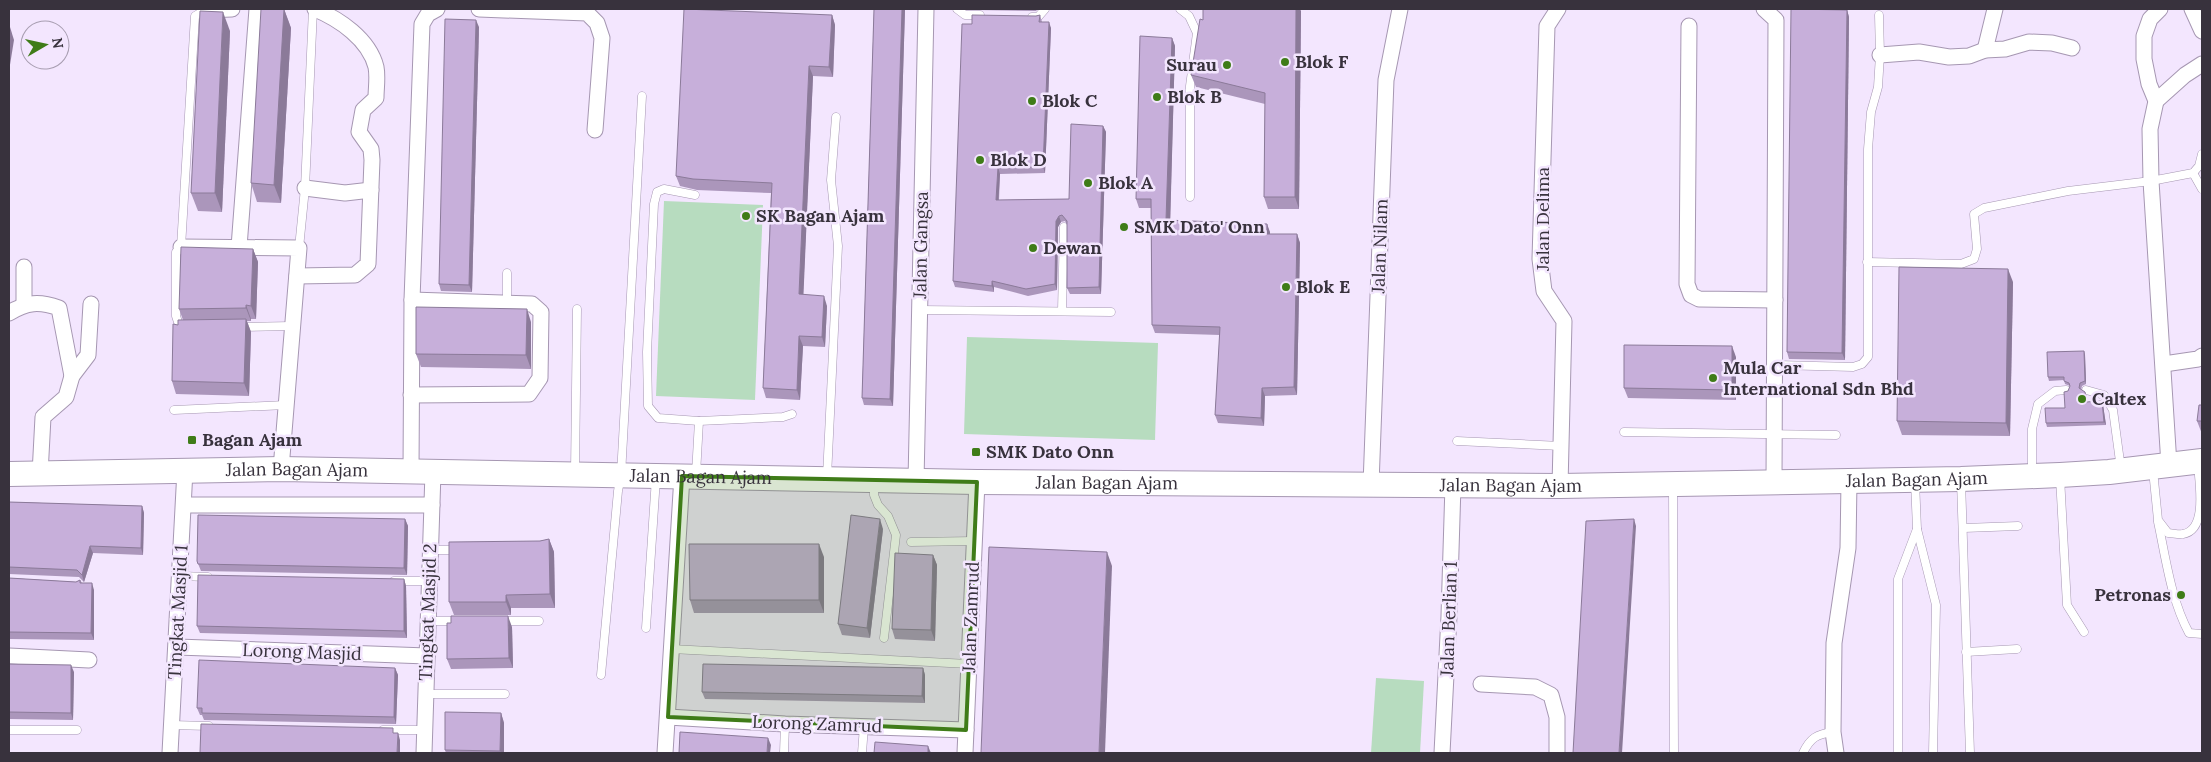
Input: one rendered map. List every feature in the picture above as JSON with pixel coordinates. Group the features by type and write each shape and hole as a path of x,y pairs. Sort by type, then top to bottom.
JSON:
{"main road":[{"name":"Jalan Bagan Ajam","path":"9,474 281,469 977,482 1560,486 1961,479 2121,471 2200,461"}],"street":[{"path":"205,10 232,9"},
{"path":"239,247 257,9"},
{"path":"297,276 355,275 368,264 371,149 359,132 363,110 376,98 376,66 371,55 354,34 335,17 314,9"},
{"name":"Tingkat Masjid 2","path":"424,753 432,505 422,471 411,394 412,300 422,24 428,14 438,9"},
{"path":"479,9 587,13 597,23 602,38 594,130"},
{"name":"Jalan Gangsa","path":"916,481 926,9"},
{"name":"Jalan Nilam","path":"1371,484 1386,80 1400,9"},
{"name":"Jalan Delima","path":"1558,9 1547,26 1540,259 1544,291 1564,320 1560,486"},
{"path":"1764,9 1776,20 1774,482"},
{"path":"1985,50 1996,9"},
{"path":"2160,9 2150,18 2144,36 2144,59 2149,84 2156,101 2150,129 2151,182 2164,364 2161,466"},
{"path":"2192,9 2202,31"},
{"path":"1690,26 1687,284 1691,295 1699,300 1775,300"},
{"path":"1880,55 1919,52 1949,56 1969,56 1985,50 2005,49 2029,42 2052,43 2072,48"},
{"path":"2156,101 2185,75 2202,64"},
{"path":"305,188 345,193 371,190"},
{"path":"181,247 299,248 291,326 281,469"},
{"path":"24,267 24,304"},
{"path":"411,394 529,394 540,378 541,312 532,304 412,300"},
{"path":"9,313 24,304 47,304 59,308 72,376"},
{"path":"40,474 43,417 66,398 72,376 88,356 91,304"},
{"path":"2164,364 2198,359 2202,356"},
{"name":"Tingkat Masjid 1","path":"170,753 185,470"},
{"path":"665,753 671,649 689,477"},
{"path":"1836,753 1833,732 1834,643 1848,548 1849,481"},
{"name":"Jalan Zamrud","path":"965,753 977,482"},
{"name":"Jalan Berlian 1","path":"1442,753 1453,485"},
{"name":"Jalan Bagan Ajam","path":"184,505 432,505"},
{"name":"Lorong Masjid","path":"177,647 427,656"},
{"path":"9,656 89,660"},
{"path":"1481,684 1535,687 1551,695 1557,717 1557,753"},
{"name":"Lorong Zamrud","path":"668,717 785,724 966,730"}],"lane":[{"path":"299,248 305,188 314,9"},
{"path":"957,9 965,15 993,16"},
{"path":"1020,16 1038,17 1045,9"},
{"path":"1180,9 1189,16 1197,33 1190,86 1190,197"},
{"path":"190,328 180,328 176,316 176,252 181,247 194,16 205,10"},
{"path":"1774,365 1853,367 1862,364 1868,357 1868,149 1871,112 1878,87 1880,55 1879,15"},
{"path":"601,675 621,475 642,96"},
{"path":"827,479 838,246 831,180 836,117"},
{"path":"1867,262 1961,264 1974,259 1977,249 1974,214 1984,208 2068,191 2151,182 2193,173 2199,166 2202,154"},
{"path":"2193,173 2202,189"},
{"path":"695,195 664,190 657,192 654,204 648,352 648,406 658,418 699,421 782,417 792,414"},
{"path":"1062,312 1064,227"},
{"path":"507,273 507,302"},
{"path":"575,474 577,309"},
{"path":"919,310 1111,312"},
{"path":"236,327 291,326"},
{"path":"2032,476 2032,429 2038,404 2055,391 2066,390"},
{"path":"2086,390 2104,395 2113,410 2121,471"},
{"path":"174,410 286,405"},
{"path":"689,477 699,421"},
{"path":"1624,432 1836,435"},
{"path":"1457,441 1561,446"},
{"path":"2200,461 2200,514 2202,528"},
{"path":"2161,466 2158,520 2171,585 2182,620 2189,633 2202,634"},
{"path":"2060,475 2067,605 2084,632"},
{"path":"646,628 656,476"},
{"path":"1961,479 1970,753"},
{"path":"874,480 874,495 878,505 888,516 896,535 884,638"},
{"path":"1915,480 1917,530 1936,604 1933,753"},
{"path":"1673,484 1674,753"},
{"path":"2158,520 2168,533 2184,534 2194,529 2200,514"},
{"path":"1964,528 2018,526"},
{"path":"1898,753 1898,579 1917,530"},
{"path":"911,542 974,540"},
{"path":"430,550 468,549"},
{"path":"180,576 220,577"},
{"path":"389,580 429,581"},
{"path":"428,621 474,621"},
{"path":"493,621 539,621"},
{"path":"671,649 969,664"},
{"path":"1966,652 2017,649"},
{"path":"426,694 505,694"},
{"path":"784,753 785,724"},
{"path":"171,725 220,726"},
{"path":"862,753 864,726"},
{"path":"376,729 424,730"},
{"path":"9,730 77,730"},
{"path":"1803,753 1808,742 1819,734 1833,732"}],"highlighted area":[{"path":"682,476 977,482 966,730 668,717"}],"green space":[{"path":"664,201 763,205 755,400 656,396"},
{"path":"967,337 1158,343 1155,440 964,434"},
{"path":"1376,678 1424,681 1420,753 1371,753"}],"building":[{"path":"261,9 284,9 274,185 251,183"},
{"path":"684,9 832,15 829,67 809,66 799,294 824,296 822,337 799,336 797,390 763,388 772,183 693,179 676,176"},
{"path":"874,9 902,9 890,399 862,398"},
{"path":"1203,9 1296,9 1295,197 1264,197 1265,93 1191,75 1200,19 1203,20"},
{"path":"1791,9 1847,10 1842,353 1787,352"},
{"path":"200,11 223,12 215,193 191,193"},
{"path":"972,15 1040,15 1039,22 1049,22 1043,167 998,167 996,200 1069,199 1071,124 1103,126 1099,287 1067,288 1067,221 1062,215 1056,221 1055,284 1026,289 992,281 992,286 953,281 962,24 972,24"},
{"path":"445,19 476,20 469,285 439,284"},
{"path":"1140,36 1172,38 1166,220 1267,224 1267,234 1297,234 1294,387 1262,388 1261,418 1215,415 1220,327 1152,325 1151,199 1136,199"},
{"path":"181,247 253,249 251,306 246,305 246,308 179,309"},
{"path":"1899,267 2008,269 2006,423 1897,421"},
{"path":"416,307 527,309 526,355 416,354"},
{"path":"246,319 244,383 172,381 173,324 178,325 178,320"},
{"path":"1624,345 1732,346 1732,390 1624,388"},
{"path":"2084,351 2085,381 2080,383 2079,388 2085,392 2086,402 2102,401 2104,422 2046,423 2045,408 2065,408 2064,392 2068,391 2070,386 2069,383 2064,381 2064,377 2048,377 2047,352"},
{"path":"2199,405 2202,405 2202,421 2197,421"},
{"path":"9,502 142,506 141,548 90,546 82,575 77,570 9,567"},
{"path":"198,515 405,519 404,568 198,564"},
{"path":"851,515 880,519 867,628 838,624"},
{"path":"1634,519 1619,753 1573,753 1586,521"},
{"path":"549,539 550,594 506,595 506,602 449,602 449,542 540,541"},
{"path":"689,544 819,544 819,600 690,600"},
{"path":"989,547 1107,552 1099,753 981,753"},
{"path":"895,553 933,555 931,630 892,629"},
{"path":"198,575 404,579 404,631 197,626"},
{"path":"9,578 76,582 80,580 80,583 92,583 91,633 9,632"},
{"path":"451,616 508,616 509,658 447,659 447,623 451,623"},
{"path":"199,660 395,668 394,717 202,713 202,708 197,708"},
{"path":"9,664 71,665 71,713 9,712"},
{"path":"703,664 923,668 922,696 702,692"},
{"path":"445,712 501,713 500,751 445,750"},
{"path":"201,724 393,728 393,733 398,733 397,753 200,753"},
{"path":"680,732 768,738 767,753 679,753"},
{"path":"875,742 928,746 928,753 874,753"}],"place":[{"name":"Blok F","path":"1285,62"},
{"name":"Surau","path":"1227,65"},
{"name":"Blok B","path":"1157,97"},
{"name":"Blok C","path":"1032,101"},
{"name":"Blok D","path":"980,160"},
{"name":"Blok A","path":"1088,183"},
{"name":"SK Bagan Ajam","path":"746,216"},
{"name":"SMK Dato' Onn","path":"1124,227"},
{"name":"Dewan","path":"1033,248"},
{"name":"Blok E","path":"1286,287"},
{"name":"Mula Car International Sdn Bhd","path":"1713,378"},
{"name":"Caltex","path":"2082,399"},
{"name":"Bagan Ajam","path":"192,440"},
{"name":"SMK Dato Onn","path":"976,452"},
{"name":"Petronas","path":"2181,595"}]}
